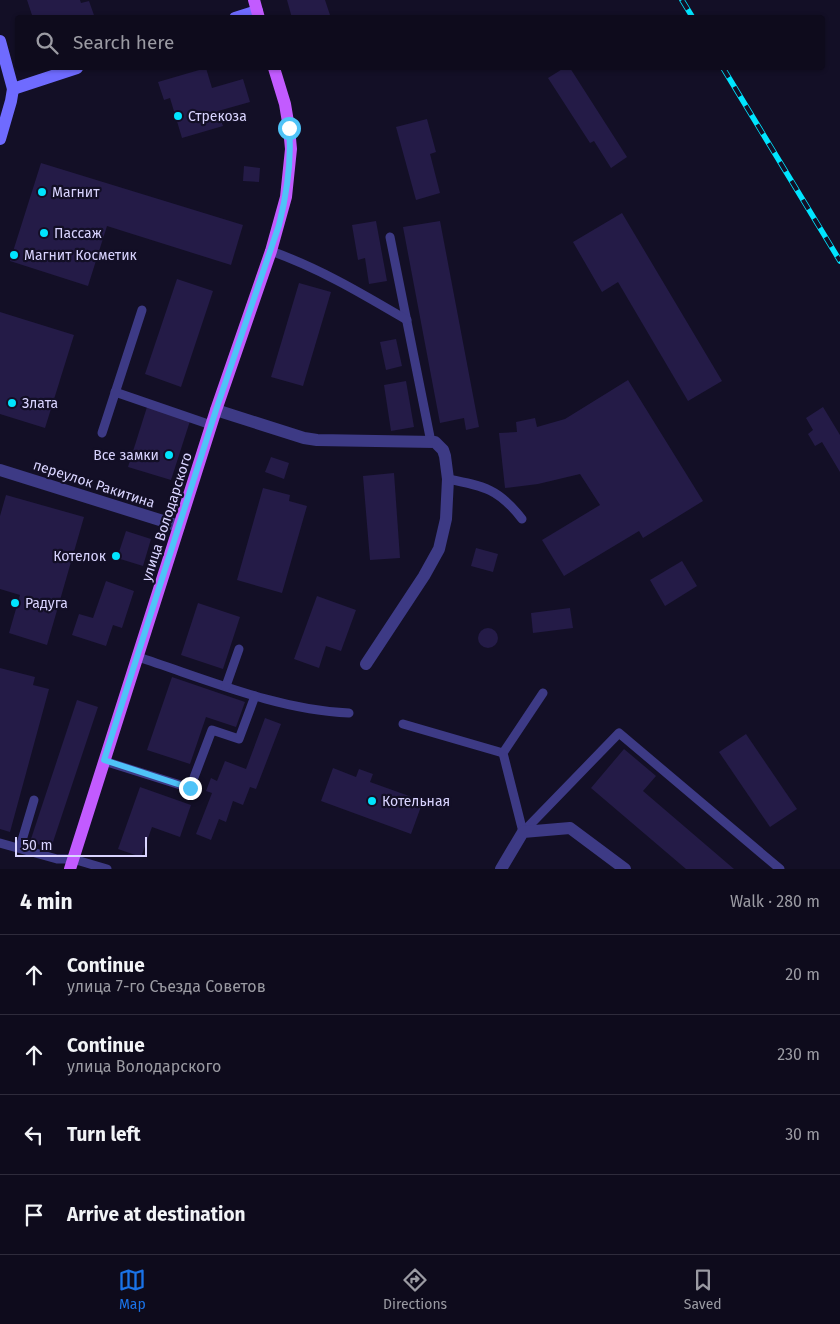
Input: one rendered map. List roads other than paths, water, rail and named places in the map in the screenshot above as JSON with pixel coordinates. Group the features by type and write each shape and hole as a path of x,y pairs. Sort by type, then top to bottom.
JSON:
{"main road":[{"path":"242,15 257,9"},
{"path":"0,41 13,89 0,138"},
{"path":"13,89 71,70"},
{"name":"улица Володарского","path":"71,864 216,410 271,252 286,197 291,149 285,104 275,70"}],"street":[{"path":"216,410 304,438 317,440 435,442 443,450 448,479 446,519 439,548 424,576 366,664"},
{"name":"переулок Ракитина","path":"0,470 179,526"},
{"path":"501,869 523,832 570,828 625,869"}],"lane":[{"path":"390,237 431,442"},
{"path":"271,252 304,263 330,276 407,320"},
{"path":"102,433 142,310"},
{"path":"115,392 212,425"},
{"path":"448,479 489,489 509,503 522,519"},
{"path":"226,686 239,649"},
{"path":"138,657 255,696 311,710 349,713"},
{"path":"523,832 503,753 543,693"},
{"path":"104,760 190,788 212,730 239,739 255,696"},
{"path":"403,724 503,753"},
{"path":"523,832 619,733 780,869"},
{"path":"20,847 34,800"},
{"path":"0,842 71,864 107,869"}],"railway":[{"path":"682,0 691,15"},
{"path":"724,70 840,261"}],"place":[{"name":"Стрекоза","path":"178,116"},
{"name":"Магнит","path":"42,192"},
{"name":"Пассаж","path":"44,233"},
{"name":"Магнит Косметик","path":"14,255"},
{"name":"Злата","path":"12,403"},
{"name":"Все замки","path":"169,455"},
{"name":"Котелок","path":"116,556"},
{"name":"Радуга","path":"15,603"},
{"name":"Котельная","path":"372,801"}]}
